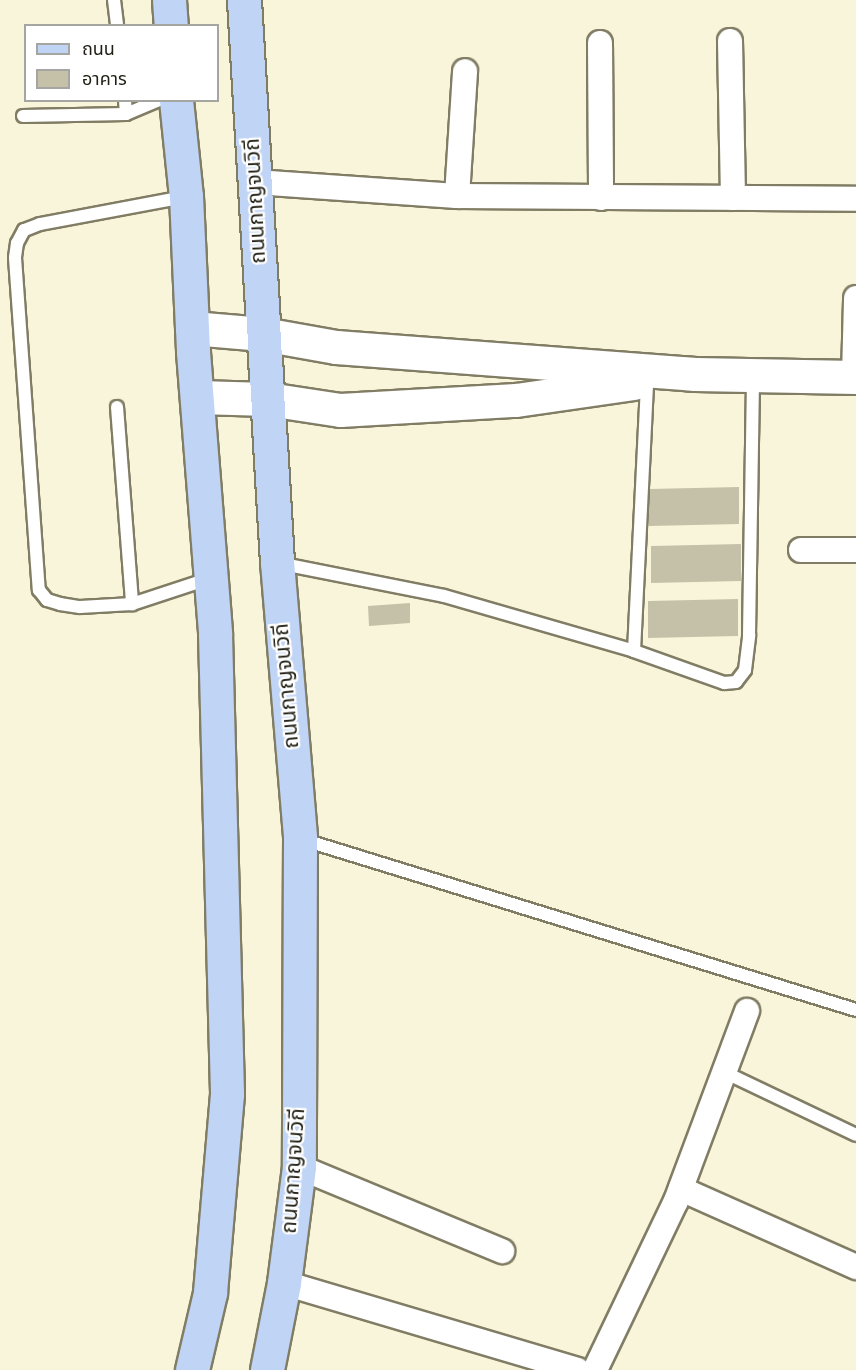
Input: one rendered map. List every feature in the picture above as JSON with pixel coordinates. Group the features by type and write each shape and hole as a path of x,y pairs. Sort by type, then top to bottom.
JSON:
{"main road":[{"path":"169,0 171,24"},
{"name":"ถนนกาญจนวิถี","path":"244,0 277,562 300,838 299,1167 284,1283 267,1370"},
{"path":"176,102 186,196 192,328 212,578 227,1094 210,1293 192,1370"},
{"path":"192,328 264,334 336,347 695,374 855,377"},
{"path":"197,397 268,399 340,410 516,400 695,374"}],"street":[{"path":"730,41 733,198"},
{"path":"600,44 602,198"},
{"path":"457,196 465,71"},
{"path":"255,182 457,196 856,200"},
{"path":"855,377 856,298"},
{"path":"801,550 856,550"},
{"path":"595,1370 681,1189 747,1011"},
{"path":"299,1167 502,1251"},
{"path":"681,1189 856,1267"},
{"path":"284,1283 577,1370"}],"lane":[{"path":"114,0 117,24"},
{"path":"125,102 126,114"},
{"path":"23,116 126,114 154,102"},
{"path":"186,196 32,227 24,230 17,243 15,258 39,590 47,600 60,604 80,607 132,604 212,578"},
{"path":"277,562 444,596 634,651 724,683 736,682 745,670 749,635 753,375"},
{"path":"634,651 646,381"},
{"path":"117,407 132,604"},
{"path":"300,838 856,1010"},
{"path":"724,1072 856,1135"}],"building":[{"path":"739,487 739,524 649,526 649,489"},
{"path":"741,544 741,581 651,583 651,546"},
{"path":"738,599 738,636 648,638 648,601"},
{"path":"410,603 410,623 369,626 368,606"}]}
